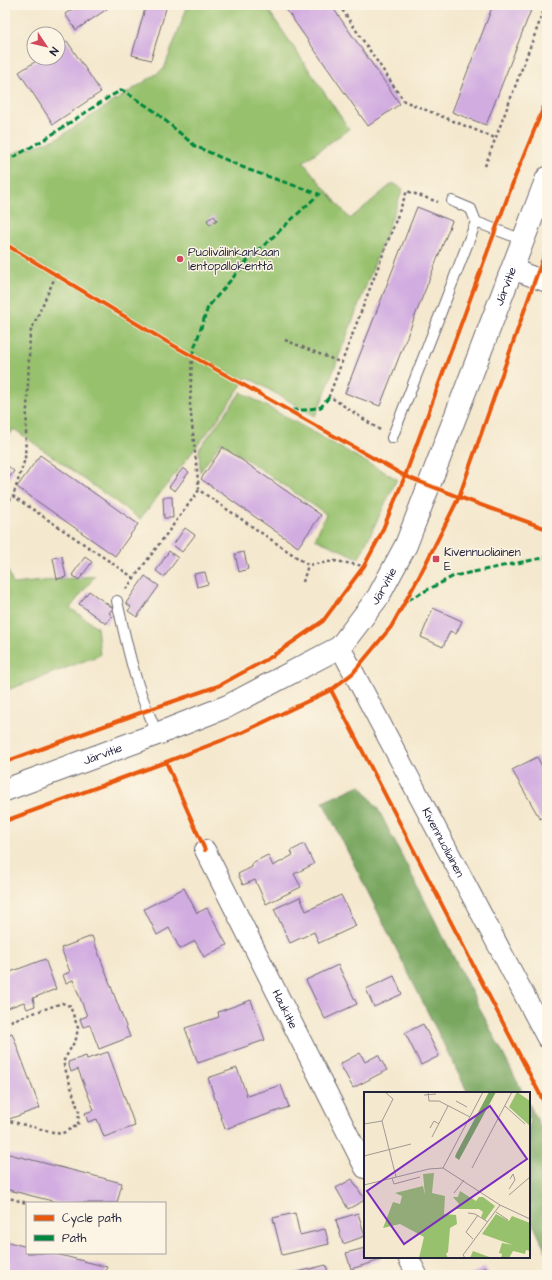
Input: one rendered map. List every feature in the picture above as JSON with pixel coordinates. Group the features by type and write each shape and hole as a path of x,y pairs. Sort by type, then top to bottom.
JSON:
{"street":[{"name":"Järvitie","path":"5,790 228,706 340,647 378,597 406,544 547,178"},
{"path":"512,269 547,282"},
{"name":"Kivennuoliainen","path":"340,647 547,1038"},
{"name":"Haukitie","path":"205,850 364,1166"},
{"path":"408,1258 417,1275"}],"lane":[{"path":"392,438 476,222 471,209 452,201"},
{"path":"476,222 523,240"},
{"path":"117,601 127,649 140,692 157,734"}],"path":[{"path":"339,5 404,101 495,138"},
{"path":"485,166 546,5"},
{"path":"392,438 329,396 407,191 447,205 452,201"},
{"path":"50,271 63,279"},
{"path":"5,505 13,496 25,459 30,333 56,275"},
{"path":"285,340 342,363"},
{"path":"186,352 199,359"},
{"path":"117,601 200,490 190,405 192,356"},
{"path":"200,490 308,565 335,561 364,566"},
{"path":"13,496 134,578"},
{"path":"360,572 367,560"},
{"path":"304,582 308,565"},
{"path":"5,1023 62,1003 70,1006 78,1028 76,1039 63,1062 79,1112 78,1126 61,1134 5,1120"},
{"path":"5,1198 26,1203"}],"green space":[{"path":"188,5 265,5 349,129 303,162 350,219 393,183 403,189 315,416 247,377 215,423 140,519 14,429 5,441 5,156 56,139 164,69"},
{"path":"241,392 397,479 359,558 315,539 326,514 221,442 200,472 199,449"},
{"path":"5,563 13,584 95,576 70,608 97,627 100,655 5,691"},
{"path":"360,785 378,809 522,1092 468,1092 323,802"},
{"path":"530,1106 547,1139 547,1253 530,1218"}],"building":[{"path":"78,5 108,5 107,9 76,30 65,14"},
{"path":"146,5 167,5 151,60 132,55"},
{"path":"283,5 331,5 400,104 368,126"},
{"path":"493,5 533,5 486,125 452,112"},
{"path":"66,42 101,92 53,124 19,72 28,66 66,66"},
{"path":"417,207 452,221 380,406 345,393"},
{"path":"214,216 217,220 210,225 207,220"},
{"path":"223,447 321,515 298,547 201,479"},
{"path":"40,455 138,524 115,556 17,487"},
{"path":"8,466 14,471 5,484 5,470"},
{"path":"183,468 189,472 175,491 169,487"},
{"path":"163,497 172,497 173,518 164,518"},
{"path":"185,528 195,535 182,552 173,545"},
{"path":"169,551 178,558 164,577 156,571"},
{"path":"244,552 248,569 239,572 235,554"},
{"path":"62,556 66,577 57,579 53,558"},
{"path":"85,557 92,562 79,580 72,575"},
{"path":"205,572 208,584 197,587 194,574"},
{"path":"145,576 159,586 137,617 128,611 131,607 126,603"},
{"path":"89,591 113,608 109,613 112,616 106,624 79,604"},
{"path":"433,608 462,621 456,634 450,631 443,647 421,637"},
{"path":"537,757 547,775 547,814 540,819 512,770"},
{"path":"304,844 314,864 294,874 301,887 266,904 255,880 243,885 238,874 252,867 252,863 268,855 273,866 293,855 291,851"},
{"path":"184,888 197,913 207,908 227,945 204,957 195,941 180,949 169,928 157,935 144,909"},
{"path":"341,895 356,926 319,943 314,932 290,943 274,909 300,897 306,911"},
{"path":"92,936 130,1037 99,1049 90,1025 83,1027 80,1019 87,1016 73,980 66,983 63,975 70,972 61,948"},
{"path":"45,959 56,989 33,998 35,1006 27,1009 24,1002 5,1009 5,974"},
{"path":"338,965 357,1004 325,1019 306,980"},
{"path":"394,976 402,994 374,1007 366,989"},
{"path":"251,1000 265,1040 198,1063 185,1028 219,1017 218,1012"},
{"path":"423,1024 439,1056 421,1065 405,1033"},
{"path":"12,1033 40,1108 9,1119 5,1109 5,1036"},
{"path":"108,1052 135,1126 104,1137 97,1119 88,1122 85,1113 94,1110 78,1069 71,1072 68,1062 86,1056 87,1059"},
{"path":"360,1053 365,1062 378,1055 387,1070 353,1088 340,1064"},
{"path":"237,1068 247,1096 281,1085 289,1107 225,1129 208,1078"},
{"path":"5,1153 122,1183 117,1202 56,1202 5,1189"},
{"path":"352,1179 364,1201 348,1209 336,1188"},
{"path":"295,1213 300,1235 325,1229 329,1244 282,1255 273,1218"},
{"path":"358,1213 364,1236 343,1244 336,1220"},
{"path":"5,1241 26,1247 26,1254 56,1254 107,1267 105,1275 5,1275"},
{"path":"364,1248 364,1258 380,1258 381,1260 351,1269 346,1253"},
{"path":"326,1265 329,1275 294,1275 294,1273"},
{"path":"485,1267 490,1275 470,1275"}],"marked path":[{"path":"5,162 45,139 122,90 153,110 195,146 249,170 319,194 247,261 208,307 192,355"},
{"path":"292,410 305,410 321,407 330,396"},
{"path":"408,600 454,576 547,557"}],"cycle path":[{"path":"5,762 218,686 271,657 323,621 364,566 380,536 405,476 515,177 547,99"},
{"path":"5,244 162,339 405,476 547,529"},
{"path":"5,821 241,733 331,690 353,673 391,627 420,575 459,497 547,248"},
{"path":"331,690 547,1108"},
{"path":"166,762 205,850"}],"place":[{"name":"Puolivälinkankaan lentopallokenttä","path":"180,259"},
{"name":"Kivennuoliainen E","path":"436,559"}]}
